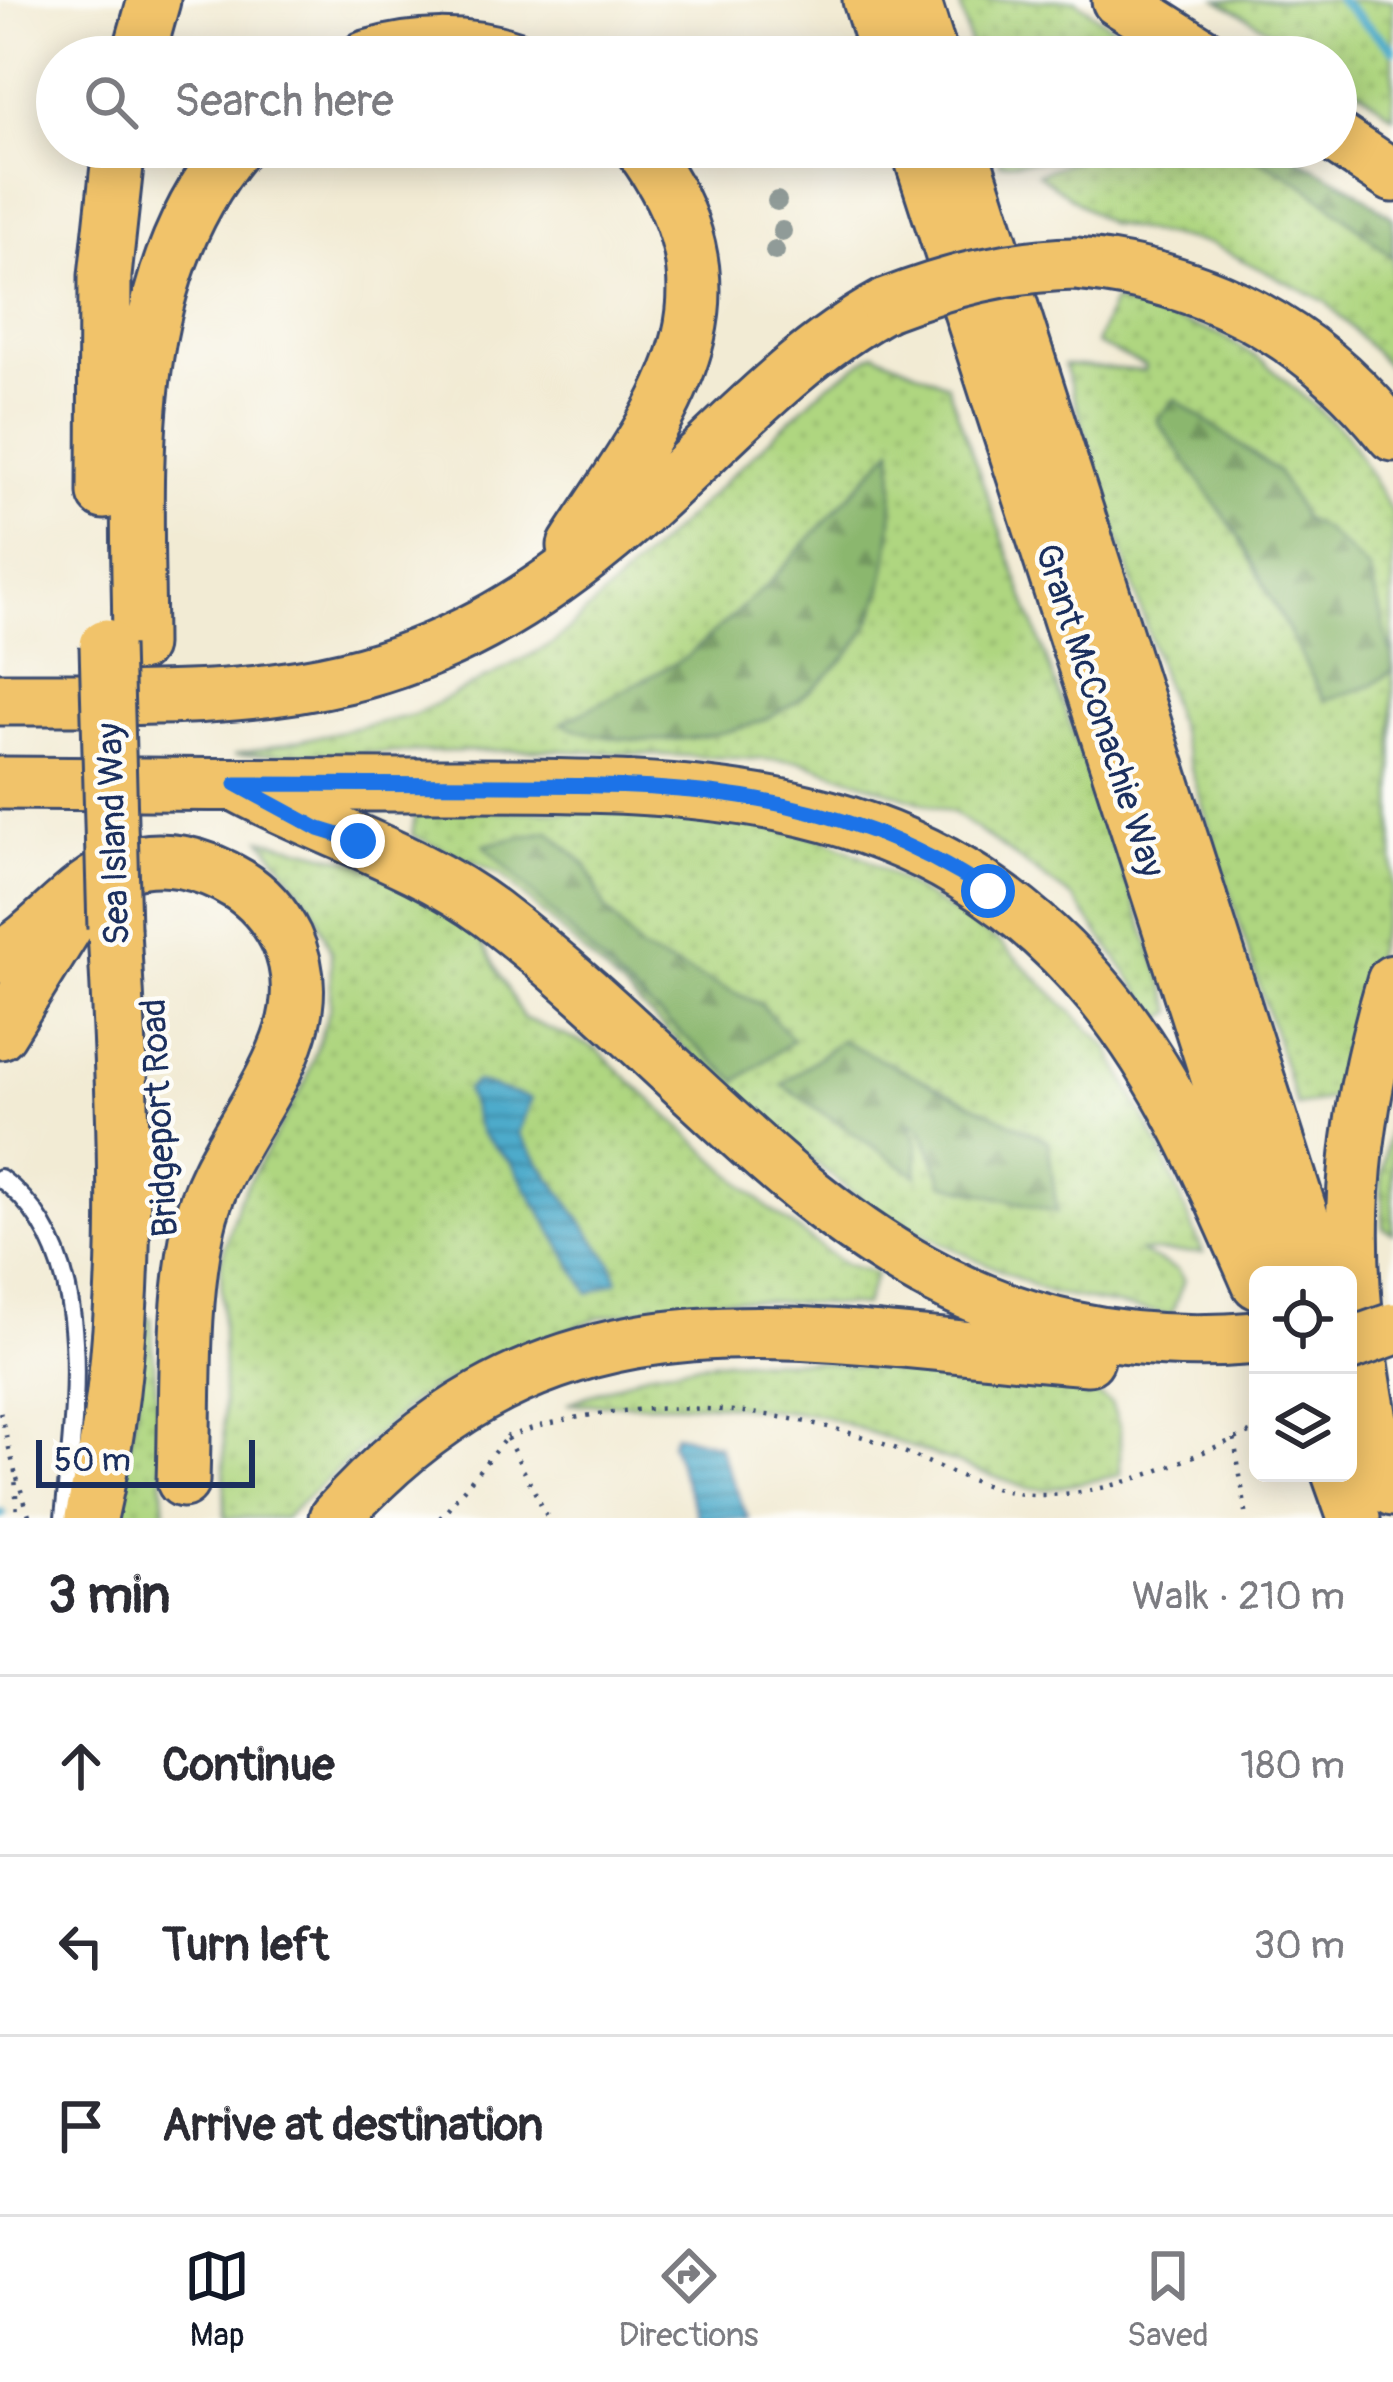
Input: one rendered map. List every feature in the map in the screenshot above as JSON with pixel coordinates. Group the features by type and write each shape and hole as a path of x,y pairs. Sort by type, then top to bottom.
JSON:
{"main road":[{"path":"144,36 154,0"},
{"path":"869,0 880,36"},
{"path":"914,0 925,36"},
{"path":"1118,0 1175,36"},
{"path":"1357,152 1393,176"},
{"name":"Sea Island Way","path":"92,1518 114,1404 125,1297 127,1194 131,929 123,645 103,334 117,168"},
{"path":"123,645 151,327 178,237 222,168"},
{"path":"550,582 645,443 683,366 691,323 685,240 672,199 653,168"},
{"name":"Grant McConachie Way","path":"924,168 1277,1266"},
{"name":"Grant McConachie Way","path":"968,168 1318,1266"},
{"path":"0,699 203,698 316,687 430,652 550,582 632,518 805,357 886,305 932,286 1011,267 1076,264 1161,278 1264,319 1323,359 1393,435"},
{"path":"0,674 72,699"},
{"path":"0,783 706,789 818,810 920,848 1020,915 1101,994 1172,1097 1250,1266"},
{"path":"236,784 319,829 428,872 491,914 788,1179 907,1265 1035,1320 1225,1356"},
{"path":"0,957 95,881 126,865 157,859 213,871 263,903 293,954 298,980 291,1035 212,1184 200,1220 189,1300 184,1499"},
{"path":"0,1033 95,881"},
{"name":"Bridgeport Road","path":"131,929 184,1499"},
{"path":"1354,1518 1369,1470 1354,1313 1350,1204 1358,1118 1393,981"},
{"path":"1357,1326 1393,1320"},
{"path":"1357,1342 1393,1329"},
{"path":"335,1518 382,1471 459,1412 546,1368 634,1340 769,1330 1225,1356"},
{"path":"1350,1374 1369,1470"}],"lane":[{"path":"0,1178 39,1217 66,1285 73,1367 64,1518"}],"path":[{"path":"0,1412 30,1518"},
{"path":"440,1518 506,1437 562,1417 600,1412 740,1413 834,1426 1012,1492 1045,1496 1176,1468 1249,1433"},
{"path":"506,1437 548,1518"},
{"path":"1234,1439 1247,1518"},
{"path":"15,1472 17,1518"}],"green space":[{"path":"959,0 1075,0 1125,36 968,36"},
{"path":"1218,0 1393,0 1393,116 1357,89 1357,36 1279,36"},
{"path":"1054,168 1315,168 1393,222 1393,371 1326,302 1211,244 1108,224 1038,174"},
{"path":"1274,168 1315,168 1353,188 1393,218 1393,258 1334,208"},
{"path":"1113,301 1219,334 1264,362 1346,434 1393,514 1393,889 1335,1098 1297,1106 1064,365 1145,371 1146,366 1096,344"},
{"path":"875,353 947,384 1174,1012 1160,1019 1074,899 954,813 800,761 548,750 234,755 414,715 554,643 826,386"},
{"path":"1175,399 1277,471 1304,519 1325,530 1369,570 1393,660 1393,670 1372,686 1324,700 1239,537 1157,420"},
{"path":"893,448 892,520 879,597 861,638 812,689 756,723 700,737 640,740 584,732 562,723 685,658 768,584"},
{"path":"416,810 700,813 822,838 865,858 999,942 1108,1047 1161,1150 1203,1253 1138,1251 1177,1270 1184,1280 1171,1315 1050,1293 876,1213 737,1097 501,874 412,835"},
{"path":"549,831 587,866 605,908 641,951 760,1004 793,1040 737,1081 625,986 484,845"},
{"path":"262,839 358,862 473,926 523,1018 595,1048 767,1207 843,1264 876,1273 864,1306 720,1299 600,1317 468,1370 416,1399 284,1518 225,1518 221,1260 238,1201 306,1081 330,1007 331,952 313,906"},
{"path":"841,1040 1048,1141 1057,1212 944,1184 921,1128 909,1121 918,1144 917,1176 782,1085"},
{"path":"1393,1100 1393,1233 1384,1228 1381,1178"},
{"path":"145,1318 151,1318 165,1518 116,1518 138,1398"},
{"path":"726,1360 809,1361 1093,1392 1111,1403 1120,1428 1120,1475 1049,1489 1026,1488 821,1415 716,1404 567,1404 651,1371"}],"water":[{"path":"476,1082 531,1099 518,1133 611,1262 618,1281 589,1293 511,1162 480,1133 466,1090"},
{"path":"675,1434 718,1445 748,1518 698,1518 671,1443"}],"waterway":[{"path":"1339,0 1393,49"}],"route":[{"path":"358,841 319,829 236,784 706,789 781,801 854,821 920,848 988,891"}]}
